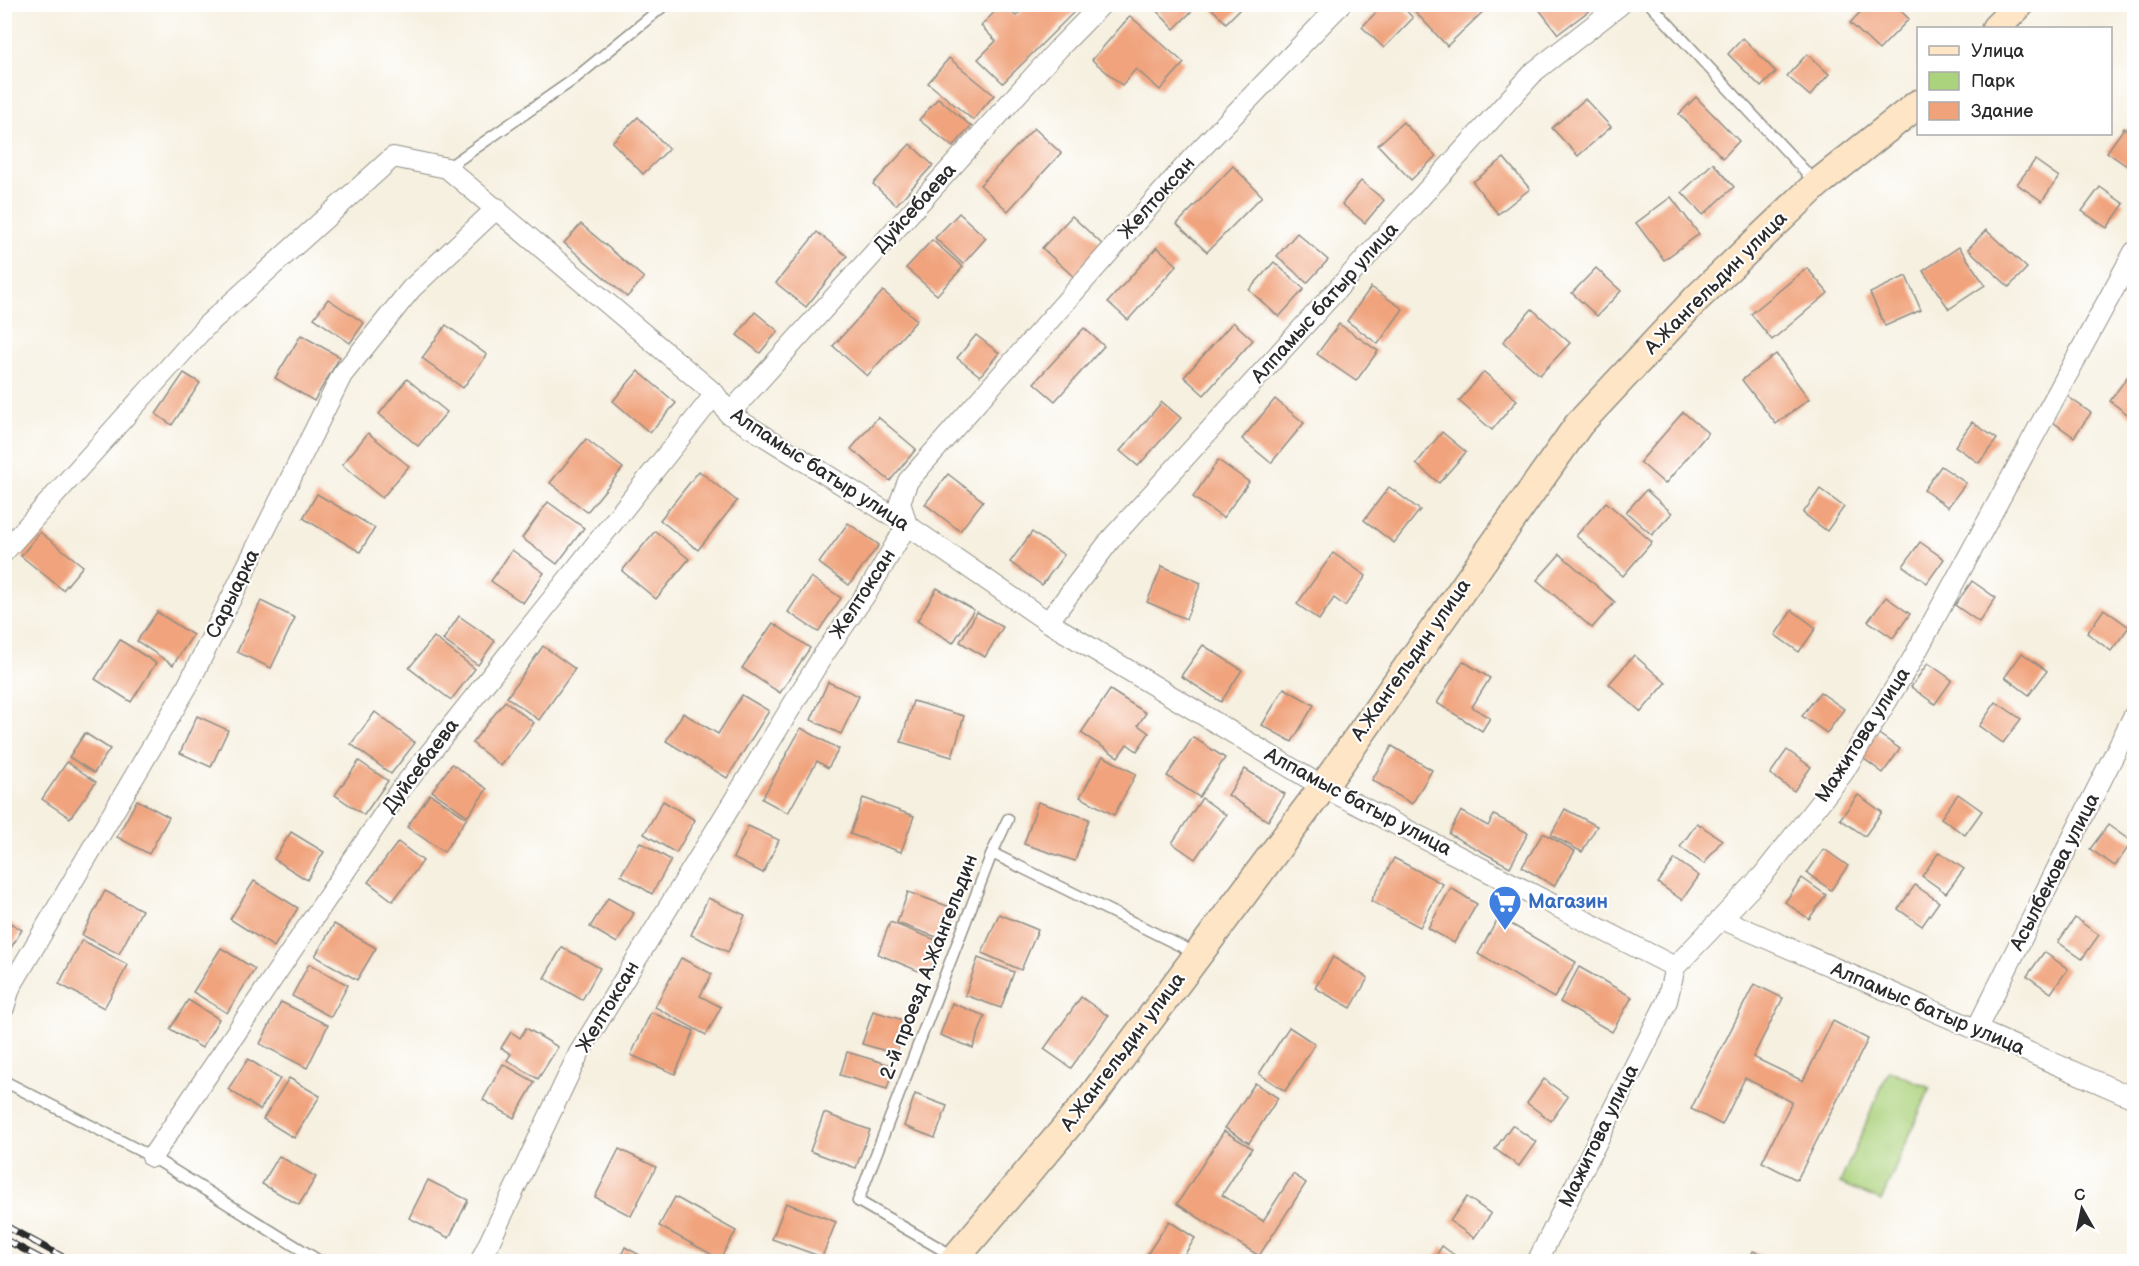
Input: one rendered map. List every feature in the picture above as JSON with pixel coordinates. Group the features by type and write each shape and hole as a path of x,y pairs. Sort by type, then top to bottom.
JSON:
{"street":[{"name":"Дуйсебаева","path":"729,414 1059,48 1102,4"},
{"name":"Желтоксан","path":"480,1262 579,1053 816,667 868,591 907,525 900,502 908,481 1192,158 1341,4"},
{"name":"Алпамыс батыр улица","path":"1048,622 1111,539 1535,71 1621,4"},
{"path":"1997,27 2020,4"},
{"name":"А.Жангельдин улица","path":"954,1259 1091,1098 1323,787 1579,424 1697,298 1817,184 1917,105"},
{"path":"4,552 206,326 393,157 447,168"},
{"name":"Алпамыс батыр улица","path":"447,168 715,394 729,414 907,525 1048,622 1323,787 1675,968"},
{"name":"Сарыарка","path":"4,1008 10,988 187,687 342,375 411,289 496,208"},
{"name":"Мажитова улица","path":"1537,1262 1667,1001 1675,968 1763,875 1848,764 1912,660 2134,252"},
{"name":"Дуйсебаева","path":"152,1157 398,793 715,394"},
{"name":"Асылбекова улица","path":"1976,1030 2134,715"},
{"name":"Алпамыс батыр улица","path":"1722,919 2134,1098"}],"lane":[{"path":"447,168 573,80 666,4"},
{"path":"1650,4 1817,184"},
{"path":"992,853 1008,819"},
{"name":"2-й проезд А.Жангельдин","path":"954,1259 858,1201 992,853 1198,954"},
{"path":"4,1081 152,1157 321,1262"}],"green space":[{"path":"1889,1070 1930,1088 1881,1201 1840,1183"}],"building":[{"path":"1002,4 1016,16 1028,4 1075,4 1078,8 1003,83 978,59 996,41 981,26"},
{"path":"1150,4 1199,4 1174,29"},
{"path":"1207,4 1233,4 1239,10 1226,23"},
{"path":"1384,4 1400,4 1413,18 1384,48 1362,27"},
{"path":"1408,4 1432,4 1435,8 1439,4 1491,4 1447,46"},
{"path":"1535,4 1598,4 1558,34"},
{"path":"1868,4 1894,4 1909,19 1879,50 1850,23"},
{"path":"1130,16 1184,63 1160,90 1136,69 1122,85 1092,60"},
{"path":"1743,38 1776,72 1761,87 1728,54"},
{"path":"1807,54 1829,74 1810,96 1787,76"},
{"path":"949,58 994,95 973,120 928,83"},
{"path":"1696,97 1739,141 1723,158 1679,114"},
{"path":"938,98 971,126 953,147 919,120"},
{"path":"1585,99 1611,127 1578,156 1552,128"},
{"path":"638,117 669,149 643,174 612,142"},
{"path":"1403,122 1436,156 1411,180 1378,145"},
{"path":"1034,128 1061,153 1008,211 980,185"},
{"path":"2124,128 2134,136 2134,164 2131,169 2107,152"},
{"path":"910,144 933,165 896,205 873,184"},
{"path":"1504,158 1530,189 1498,214 1473,182"},
{"path":"2035,160 2059,177 2042,201 2017,184"},
{"path":"1713,163 1734,187 1703,215 1682,192"},
{"path":"1233,166 1262,196 1207,252 1177,224"},
{"path":"1361,181 1384,200 1365,223 1342,204"},
{"path":"2100,187 2124,204 2107,228 2082,211"},
{"path":"1671,197 1699,234 1664,260 1636,223"},
{"path":"959,213 986,238 963,264 935,238"},
{"path":"1072,216 1104,246 1074,277 1042,248"},
{"path":"581,224 644,278 627,297 564,243"},
{"path":"1986,230 2027,268 2009,287 1968,249"},
{"path":"817,232 847,256 806,307 776,283"},
{"path":"1297,233 1328,260 1307,283 1277,256"},
{"path":"932,240 963,267 937,295 906,268"},
{"path":"1157,247 1177,265 1128,320 1108,302"},
{"path":"1959,247 1985,285 1949,309 1923,271"},
{"path":"1274,262 1304,289 1279,317 1249,290"},
{"path":"1596,268 1621,291 1597,316 1572,293"},
{"path":"1807,268 1828,293 1772,340 1751,314"},
{"path":"1906,276 1921,310 1885,326 1870,293"},
{"path":"1371,287 1403,309 1378,344 1347,321"},
{"path":"883,291 917,320 867,376 833,346"},
{"path":"328,299 364,323 350,343 314,318"},
{"path":"1532,309 1570,343 1540,375 1503,342"},
{"path":"755,312 778,331 760,353 737,335"},
{"path":"1233,322 1253,340 1204,395 1184,377"},
{"path":"1339,324 1378,351 1356,381 1317,354"},
{"path":"446,325 487,355 463,388 422,358"},
{"path":"1084,328 1104,346 1055,401 1034,383"},
{"path":"301,335 340,357 314,401 275,378"},
{"path":"976,335 999,353 980,376 957,358"},
{"path":"1776,354 1809,399 1776,424 1742,380"},
{"path":"638,371 676,403 650,433 613,401"},
{"path":"1484,372 1517,400 1492,430 1459,401"},
{"path":"184,373 200,383 172,425 156,414"},
{"path":"2127,377 2134,383 2134,419 2110,401"},
{"path":"407,379 447,412 418,446 379,414"},
{"path":"2067,396 2091,413 2074,437 2050,420"},
{"path":"1275,399 1304,423 1271,463 1242,439"},
{"path":"1162,402 1181,418 1138,466 1120,451"},
{"path":"1683,412 1708,433 1665,484 1640,462"},
{"path":"878,417 916,449 890,481 851,449"},
{"path":"1972,422 1997,439 1979,463 1955,446"},
{"path":"1442,432 1466,452 1439,483 1416,464"},
{"path":"368,433 409,466 382,498 342,465"},
{"path":"586,439 623,468 587,512 550,483"},
{"path":"1218,460 1249,482 1223,518 1193,497"},
{"path":"1941,466 1966,483 1948,507 1924,490"},
{"path":"699,471 737,501 698,550 660,520"},
{"path":"948,474 983,501 960,531 925,504"},
{"path":"1389,487 1420,510 1394,543 1364,520"},
{"path":"1820,489 1844,507 1827,531 1803,513"},
{"path":"1646,490 1672,513 1652,535 1626,512"},
{"path":"317,494 375,528 360,552 303,518"},
{"path":"548,502 584,528 557,564 522,538"},
{"path":"1606,502 1652,542 1623,576 1576,536"},
{"path":"848,523 879,545 849,585 819,563"},
{"path":"655,531 689,559 656,599 622,571"},
{"path":"40,532 83,566 63,590 21,556"},
{"path":"1032,532 1064,555 1042,585 1010,562"},
{"path":"1920,542 1944,559 1927,583 1903,566"},
{"path":"512,550 544,573 523,603 491,581"},
{"path":"1333,553 1366,576 1345,606 1334,598 1319,620 1297,604"},
{"path":"1560,554 1615,602 1592,628 1537,580"},
{"path":"1162,566 1201,583 1186,619 1147,602"},
{"path":"811,577 841,598 818,632 788,612"},
{"path":"1972,581 1996,598 1979,622 1955,605"},
{"path":"937,588 974,610 953,643 917,621"},
{"path":"1886,597 1910,614 1893,638 1868,621"},
{"path":"261,601 295,618 271,668 237,652"},
{"path":"2104,609 2129,627 2111,651 2087,633"},
{"path":"1792,610 1816,628 1799,652 1775,635"},
{"path":"157,612 193,635 173,665 137,641"},
{"path":"977,612 1003,627 985,657 960,642"},
{"path":"459,616 495,641 478,665 443,640"},
{"path":"773,623 810,648 780,693 742,668"},
{"path":"434,637 475,669 451,700 409,668"},
{"path":"120,640 156,663 131,702 95,679"},
{"path":"1203,645 1242,670 1221,702 1181,676"},
{"path":"543,646 575,669 539,720 507,697"},
{"path":"2022,653 2047,671 2029,695 2005,677"},
{"path":"1634,655 1666,683 1641,712 1609,684"},
{"path":"1463,661 1490,678 1472,707 1490,718 1482,731 1437,703"},
{"path":"1928,663 1952,680 1935,704 1911,687"},
{"path":"828,682 859,696 841,734 811,720"},
{"path":"1284,688 1314,705 1292,742 1262,725"},
{"path":"1110,690 1146,713 1138,725 1149,733 1137,751 1127,744 1118,757 1081,733"},
{"path":"1820,692 1844,709 1827,733 1802,716"},
{"path":"742,695 769,711 727,778 666,741 683,713 718,734"},
{"path":"505,701 534,723 501,766 472,743"},
{"path":"913,701 964,716 952,757 901,742"},
{"path":"1996,702 2021,719 2003,743 1979,726"},
{"path":"375,712 415,743 391,774 351,744"},
{"path":"197,716 228,730 211,767 180,753"},
{"path":"801,728 839,749 828,768 817,761 788,813 762,799"},
{"path":"1876,732 1900,749 1883,773 1859,755"},
{"path":"85,733 110,749 94,773 69,757"},
{"path":"1193,737 1225,758 1199,797 1167,776"},
{"path":"1392,746 1432,770 1412,804 1372,780"},
{"path":"1787,750 1811,767 1794,791 1770,774"},
{"path":"1103,756 1136,774 1114,815 1080,797"},
{"path":"359,761 388,781 364,815 335,795"},
{"path":"67,762 96,782 70,818 42,799"},
{"path":"452,764 487,789 468,816 432,791"},
{"path":"1245,769 1285,794 1268,821 1228,795"},
{"path":"430,794 467,818 444,852 407,827"},
{"path":"1958,794 1982,811 1965,835 1941,818"},
{"path":"1858,795 1882,812 1865,836 1840,819"},
{"path":"863,798 914,816 901,852 850,834"},
{"path":"1202,798 1226,815 1195,859 1172,843"},
{"path":"137,800 169,817 149,854 117,837"},
{"path":"663,801 695,820 676,853 644,834"},
{"path":"1038,802 1089,819 1075,861 1024,844"},
{"path":"1565,809 1597,826 1582,852 1551,835"},
{"path":"1461,811 1488,826 1494,815 1528,833 1510,867 1449,834"},
{"path":"1697,823 1722,840 1704,864 1680,847"},
{"path":"2108,825 2132,842 2115,866 2090,849"},
{"path":"748,826 779,840 763,873 733,858"},
{"path":"291,832 324,852 307,880 274,859"},
{"path":"1543,833 1575,851 1554,886 1522,867"},
{"path":"398,842 423,861 393,901 368,882"},
{"path":"640,842 671,860 652,894 621,875"},
{"path":"1824,849 1848,866 1831,890 1807,873"},
{"path":"1939,852 1964,869 1946,893 1922,876"},
{"path":"1394,858 1443,884 1420,927 1371,901"},
{"path":"1675,859 1699,876 1682,900 1658,883"},
{"path":"1802,878 1826,895 1809,919 1785,902"},
{"path":"254,881 298,908 274,947 230,919"},
{"path":"1915,885 1939,902 1922,926 1898,909"},
{"path":"1451,888 1477,904 1454,943 1428,928"},
{"path":"105,891 142,910 119,954 82,935"},
{"path":"908,892 956,909 945,940 897,923"},
{"path":"608,898 634,913 617,943 590,927"},
{"path":"708,898 745,915 728,952 691,935"},
{"path":"999,914 1038,930 1021,970 982,953"},
{"path":"1499,917 1576,962 1554,998 1478,954"},
{"path":"2075,918 2099,935 2082,959 2058,942"},
{"path":"4,919 22,930 4,959"},
{"path":"890,922 941,942 928,975 878,954"},
{"path":"334,924 376,948 357,980 315,956"},
{"path":"82,940 128,965 104,1008 59,984"},
{"path":"562,947 600,968 582,1000 544,978"},
{"path":"221,948 255,969 227,1013 193,992"},
{"path":"2044,952 2068,969 2051,993 2027,976"},
{"path":"1333,957 1368,978 1351,1008 1315,988"},
{"path":"681,958 712,974 700,996 721,1007 706,1035 655,1007"},
{"path":"978,958 1014,972 1001,1008 965,995"},
{"path":"309,964 348,985 331,1017 292,996"},
{"path":"1579,967 1632,997 1612,1032 1560,1002"},
{"path":"1754,984 1783,998 1753,1057 1803,1081 1833,1021 1868,1039 1797,1180 1762,1162 1792,1102 1745,1078 1722,1125 1691,1109"},
{"path":"1081,997 1108,1016 1071,1068 1044,1049"},
{"path":"188,1000 219,1019 202,1048 170,1029"},
{"path":"281,1002 328,1025 307,1068 260,1044"},
{"path":"952,1003 985,1016 973,1048 940,1035"},
{"path":"873,1011 906,1021 896,1054 862,1044"},
{"path":"651,1012 694,1031 675,1074 631,1055"},
{"path":"1289,1027 1315,1044 1285,1091 1259,1074"},
{"path":"526,1028 558,1047 538,1079 507,1060 511,1054 501,1048 511,1032 520,1038"},
{"path":"847,1052 894,1066 887,1089 840,1075"},
{"path":"248,1059 280,1079 260,1110 228,1089"},
{"path":"503,1064 535,1082 514,1118 483,1100"},
{"path":"289,1078 320,1096 294,1138 263,1119"},
{"path":"1544,1079 1568,1097 1551,1121 1527,1103"},
{"path":"1255,1083 1278,1098 1249,1143 1225,1128"},
{"path":"915,1094 947,1106 935,1138 904,1126"},
{"path":"824,1113 870,1130 856,1168 810,1151"},
{"path":"1512,1125 1536,1142 1519,1166 1495,1149"},
{"path":"1224,1131 1252,1148 1222,1195 1263,1221 1293,1174 1306,1183 1259,1256 1177,1204"},
{"path":"619,1149 656,1167 631,1216 595,1197"},
{"path":"279,1156 316,1177 299,1205 262,1184"},
{"path":"428,1180 468,1200 449,1238 409,1218"},
{"path":"675,1197 736,1231 720,1259 659,1226"},
{"path":"1467,1197 1491,1214 1474,1238 1450,1221"},
{"path":"786,1203 836,1222 822,1257 772,1239"},
{"path":"1169,1221 1195,1238 1180,1262 1142,1262"},
{"path":"1442,1246 1464,1262 1432,1262"},
{"path":"625,1247 647,1259 646,1262 618,1262"},
{"path":"1753,1251 1779,1261 1779,1262 1749,1262"}],"railway":[{"path":"4,1225 72,1262"},
{"path":"4,1239 47,1262"}],"place":[{"name":"Магазин","path":"1505,931"}]}
